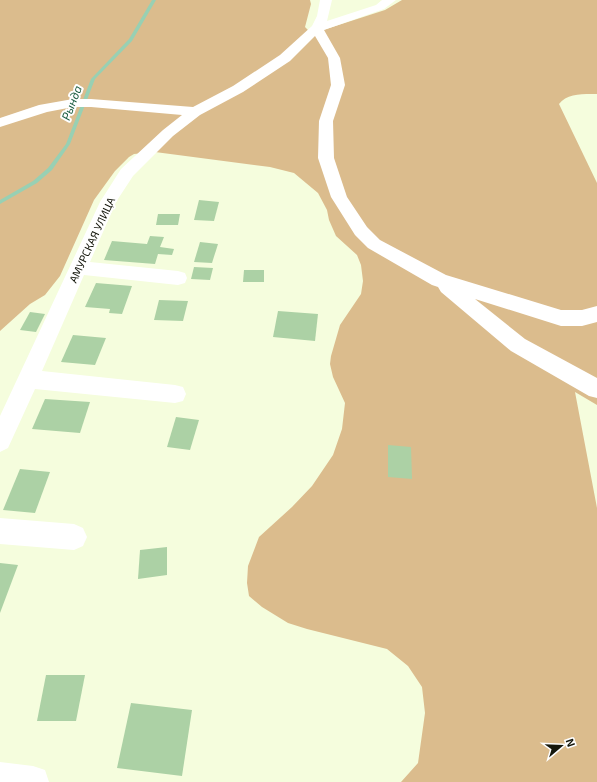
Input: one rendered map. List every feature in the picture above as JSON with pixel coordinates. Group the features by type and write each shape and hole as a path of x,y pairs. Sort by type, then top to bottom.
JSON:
{"street":[{"path":"317,28 323,16 326,0"},
{"path":"317,28 380,7 390,0"},
{"path":"317,28 334,58 338,86 326,121 326,158 338,197 361,231 374,244 439,280 518,345 597,389"},
{"name":"АМУРСКАЯ УЛИЦА","path":"0,441 108,202 127,174 168,133 195,112 224,97 286,58 317,28"},
{"path":"0,123 44,108 73,103 92,103 195,112"},
{"path":"79,268 178,278"},
{"path":"439,280 561,318 582,318 597,314"},
{"path":"28,379 175,394"},
{"path":"0,531 74,537"},
{"path":"0,778 33,782"}],"shaded area":[{"path":"0,0 310,0 311,4 305,27 308,30 320,31 385,10 402,0 597,0 597,94 581,94 571,96 562,100 559,104 597,183 597,405 575,392 597,508 597,782 401,782 418,763 425,713 422,687 408,666 387,649 288,623 262,607 249,596 247,583 248,566 259,537 292,507 312,486 333,455 342,429 345,403 333,377 330,364 331,356 340,325 361,294 363,281 361,265 357,255 336,236 329,220 327,210 318,193 294,173 270,167 155,152 134,154 115,171 94,200 60,276 45,295 30,304 0,331"}],"building":[{"path":"199,200 219,202 214,221 194,220"},
{"path":"158,214 180,214 178,225 156,225"},
{"path":"150,236 164,237 160,247 174,249 172,255 158,254 155,264 104,260 112,241 147,244"},
{"path":"200,242 218,244 212,263 194,262"},
{"path":"194,267 213,268 210,280 191,279"},
{"path":"244,270 264,270 264,282 243,282"},
{"path":"96,283 132,286 122,314 109,313 110,309 85,307"},
{"path":"159,300 188,301 183,321 154,320"},
{"path":"278,311 318,314 315,341 273,337"},
{"path":"30,312 45,314 36,332 20,330"},
{"path":"73,335 106,338 95,365 61,362"},
{"path":"45,399 90,402 80,433 32,429"},
{"path":"176,417 199,420 190,450 167,447"},
{"path":"388,445 411,447 412,479 388,477"},
{"path":"20,469 50,472 35,513 3,510"},
{"path":"167,547 167,575 138,579 140,550"},
{"path":"0,563 18,565 0,613"},
{"path":"46,675 85,675 76,721 37,721"},
{"path":"131,703 192,710 182,776 117,768"}],"waterway":[{"name":"Рында","path":"0,202 35,182 50,169 68,144 93,79 131,40 154,0"}]}
